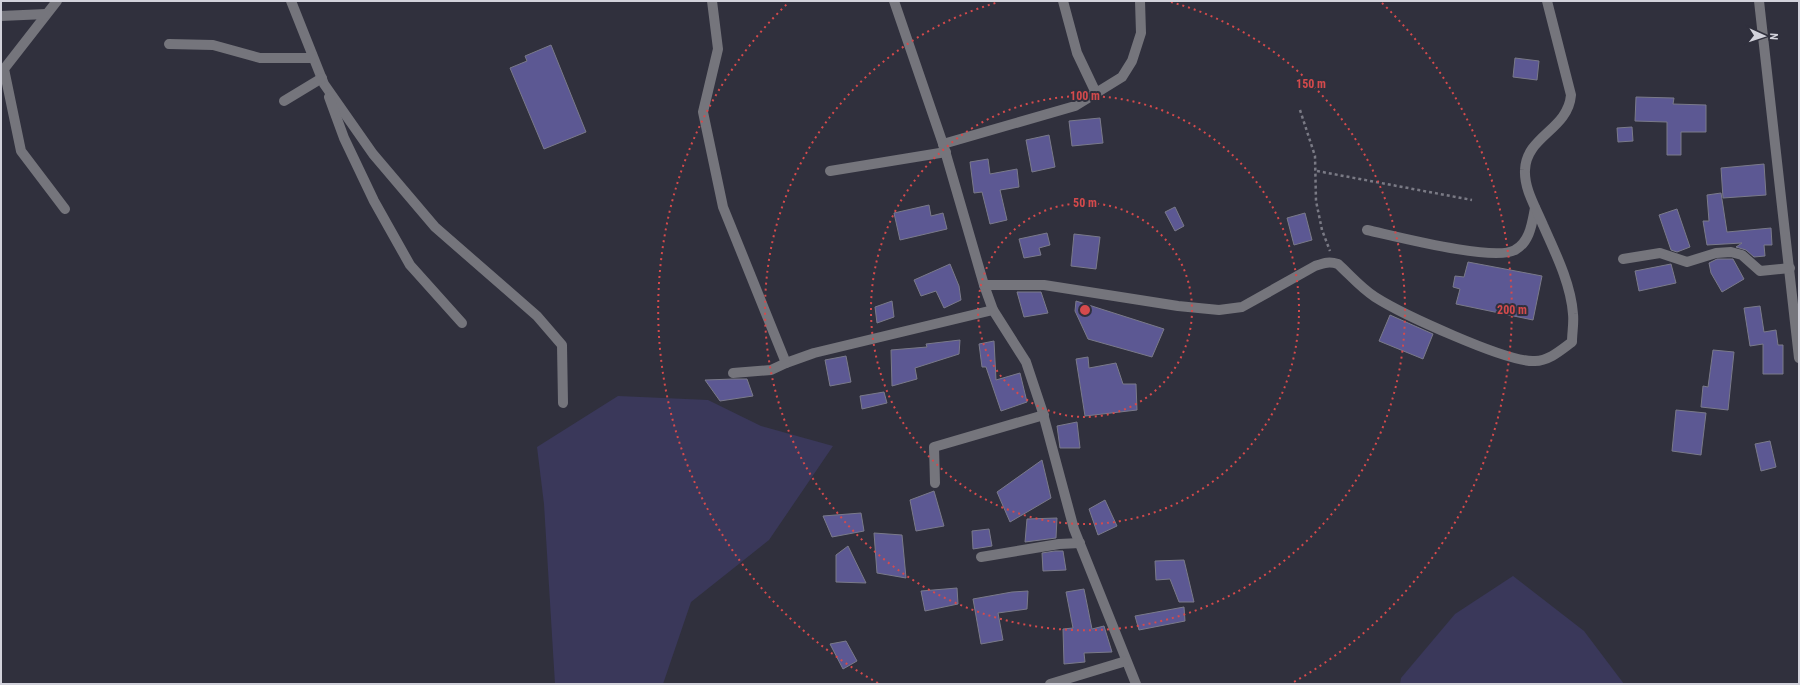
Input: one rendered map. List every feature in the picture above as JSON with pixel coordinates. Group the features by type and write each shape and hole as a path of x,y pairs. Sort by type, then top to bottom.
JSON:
{"street":[{"path":"57,1 2,64 21,151 65,209"},
{"path":"291,1 344,138 374,201 406,259 462,323"},
{"path":"712,1 718,49 703,112 723,207 786,362"},
{"path":"894,1 944,148 984,285 993,310 1026,362 1044,416 1074,529 1136,684"},
{"path":"1063,1 1077,53 1096,93"},
{"path":"830,171 944,148 1075,106 1122,77 1132,61 1141,34 1140,1"},
{"path":"984,285 1044,285 1178,306 1219,310 1242,307 1308,270 1326,262 1338,264 1374,296 1421,321 1512,358 1535,361 1552,356 1572,342 1573,316 1569,292 1526,184 1526,160 1535,145 1567,111 1571,95 1547,1"},
{"path":"1759,1 1799,358"},
{"path":"1,16 46,14"},
{"path":"169,44 213,45 260,58 313,58"},
{"path":"284,101 323,81"},
{"path":"323,81 373,154 435,227 537,316 562,345 563,403"},
{"path":"1367,230 1484,254 1504,254 1516,250 1527,238 1536,208"},
{"path":"1623,259 1660,253 1687,262 1721,252 1731,252 1742,255 1760,271 1790,268"},
{"path":"733,373 771,370 786,362 814,353 993,310"},
{"path":"935,483 934,447 1044,416"},
{"path":"981,557 1059,544 1080,544"},
{"path":"1050,684 1126,661"}],"path":[{"path":"1300,110 1316,156 1316,201 1319,219 1325,241 1338,264"},
{"path":"1317,171 1472,200"}],"shaded area":[{"path":"618,396 708,400 761,426 833,446 769,540 691,602 663,684 555,684 544,504 537,447"},
{"path":"1513,576 1584,631 1624,684 1400,684 1401,678 1455,614"}],"building":[{"path":"551,45 586,132 544,149 510,68 527,61 525,56"},
{"path":"1515,58 1539,61 1537,80 1513,77"},
{"path":"1636,97 1674,98 1673,104 1706,105 1706,132 1681,132 1681,155 1667,155 1667,122 1635,121"},
{"path":"1100,118 1103,143 1072,146 1069,121"},
{"path":"1632,127 1633,141 1618,142 1617,128"},
{"path":"1049,135 1055,167 1032,172 1026,140"},
{"path":"988,159 990,174 1017,169 1019,187 1000,190 1007,220 990,224 982,192 974,193 970,162"},
{"path":"1764,164 1766,195 1723,198 1721,168"},
{"path":"1721,193 1727,232 1771,228 1772,245 1764,245 1765,256 1754,257 1746,250 1736,247 1742,243 1707,245 1703,221 1709,221 1707,195"},
{"path":"929,205 931,216 943,213 947,229 900,240 894,213"},
{"path":"1175,207 1184,226 1175,231 1165,212"},
{"path":"1677,209 1690,247 1677,252 1671,250 1659,215"},
{"path":"1305,213 1312,240 1294,245 1287,218"},
{"path":"1047,233 1050,245 1039,248 1041,255 1024,258 1019,239"},
{"path":"1074,234 1100,237 1096,269 1071,266"},
{"path":"1717,259 1733,259 1744,279 1722,292 1711,273 1709,263"},
{"path":"1468,262 1542,276 1533,320 1456,304 1460,289 1453,287 1455,276 1464,277"},
{"path":"950,264 959,286 961,300 944,308 936,291 921,296 914,280"},
{"path":"1671,264 1676,283 1639,291 1635,271"},
{"path":"1017,292 1041,292 1048,313 1024,317"},
{"path":"892,301 894,317 877,323 875,307"},
{"path":"1076,301 1164,329 1152,357 1088,339 1075,311"},
{"path":"1760,306 1764,332 1776,330 1778,345 1783,345 1783,374 1763,374 1763,344 1750,346 1744,308"},
{"path":"1390,315 1433,334 1423,359 1379,341"},
{"path":"960,340 959,354 915,368 917,379 892,386 891,350 927,347 926,344"},
{"path":"994,341 996,380 1020,373 1027,402 1001,411 986,367 982,367 979,344"},
{"path":"1713,350 1734,352 1728,410 1701,407 1703,386 1708,387"},
{"path":"846,356 851,382 830,386 825,360"},
{"path":"1088,357 1089,368 1116,363 1123,384 1136,384 1137,410 1085,416 1076,359"},
{"path":"747,379 753,396 720,401 705,380"},
{"path":"884,392 887,403 862,409 860,396"},
{"path":"1676,410 1706,413 1701,455 1672,451"},
{"path":"1077,422 1080,448 1060,448 1057,426"},
{"path":"1770,441 1776,467 1761,471 1755,444"},
{"path":"1042,460 1051,498 1010,522 997,492"},
{"path":"934,491 944,526 916,531 910,500"},
{"path":"1105,500 1117,526 1098,535 1089,509"},
{"path":"861,513 864,531 832,537 823,516"},
{"path":"1057,518 1056,538 1025,542 1027,519"},
{"path":"989,529 992,546 973,549 972,531"},
{"path":"874,533 902,535 906,578 877,573"},
{"path":"848,546 866,583 836,582 836,555"},
{"path":"1063,551 1066,570 1043,571 1042,553"},
{"path":"1184,560 1194,602 1179,602 1170,579 1156,580 1155,561"},
{"path":"957,588 958,604 925,611 921,591"},
{"path":"1084,589 1092,629 1104,626 1112,652 1084,653 1085,662 1064,664 1063,629 1073,628 1066,592"},
{"path":"1028,591 1027,609 998,613 1003,640 981,644 973,599 1012,592"},
{"path":"1184,607 1185,621 1139,630 1135,616"},
{"path":"846,641 857,661 843,669 830,644"}]}
